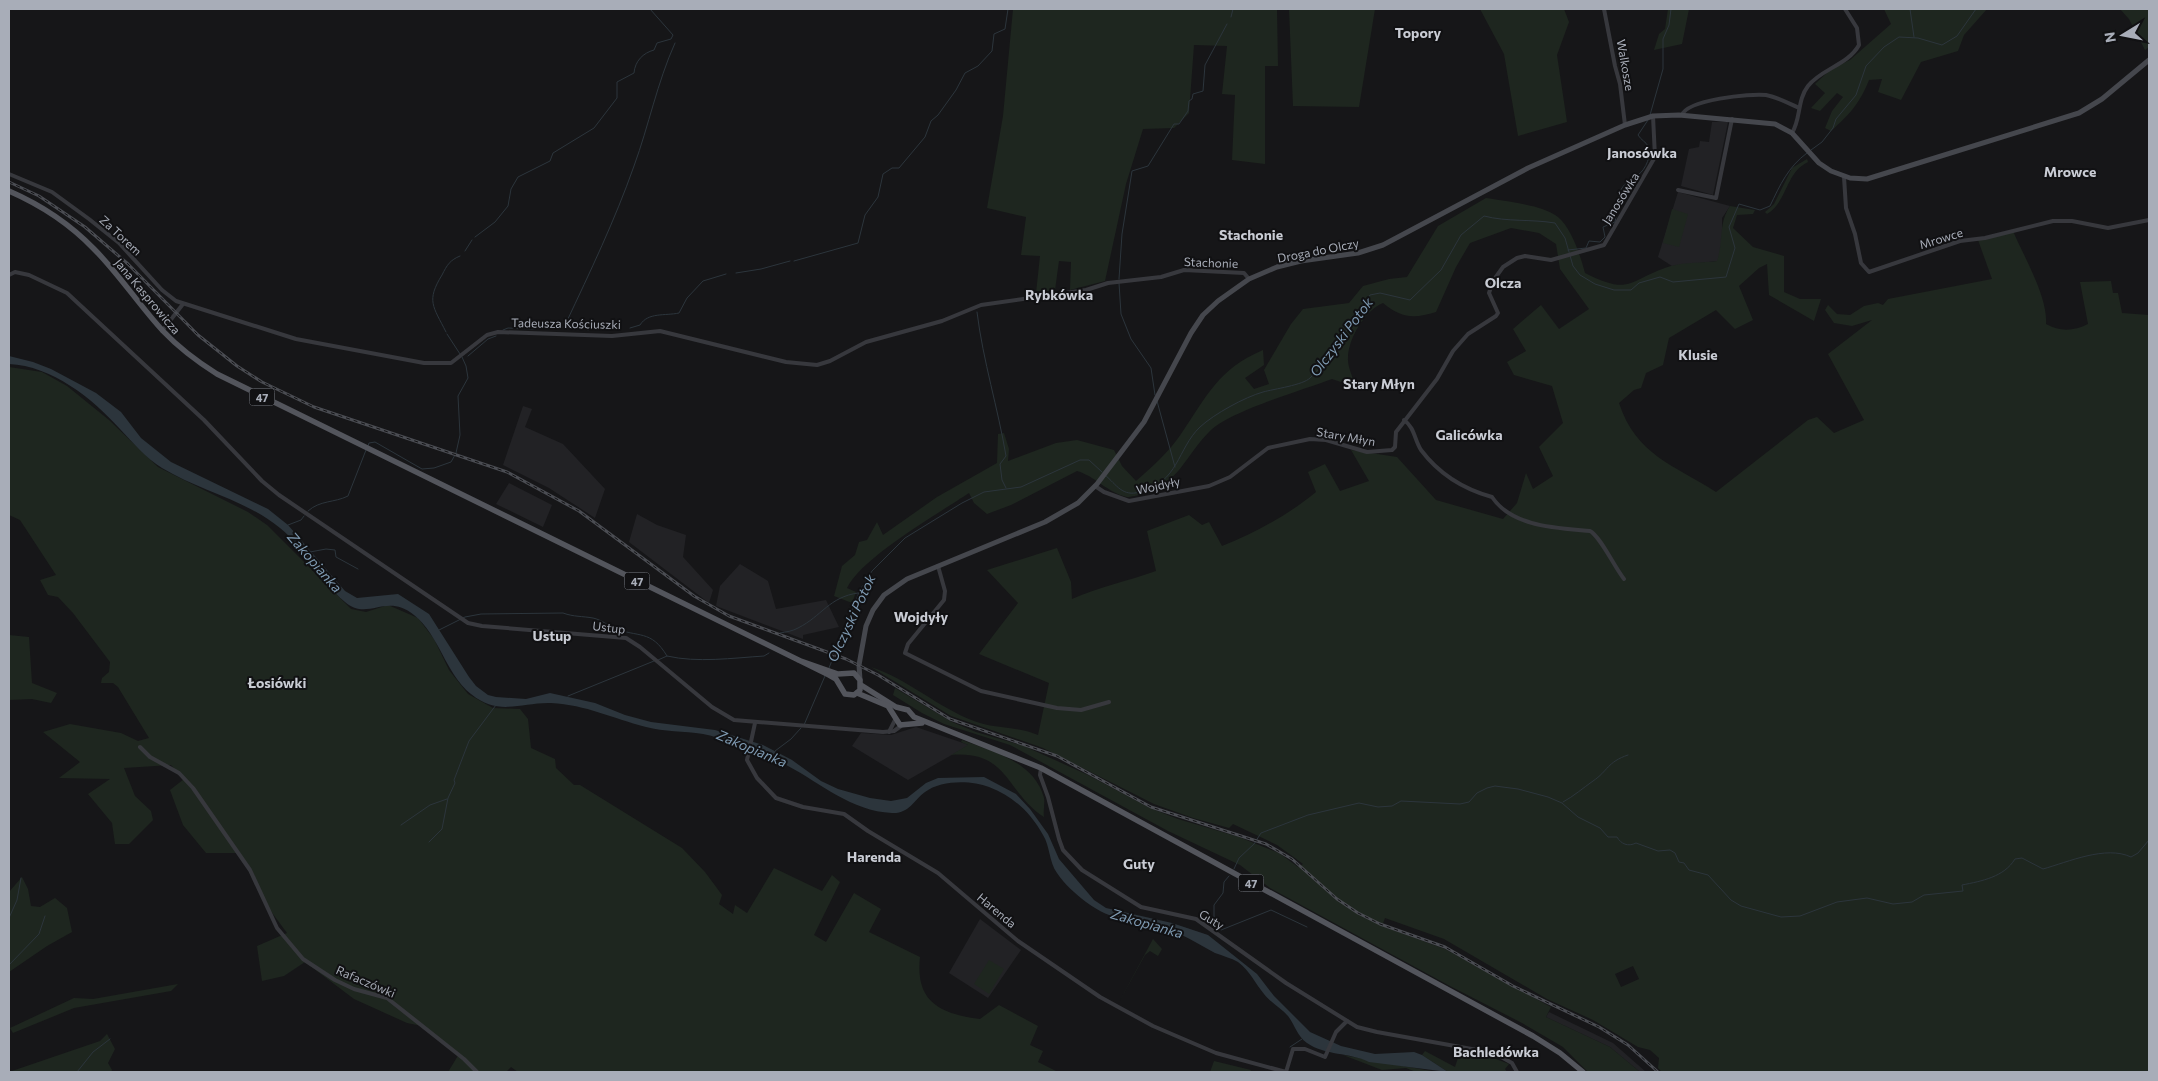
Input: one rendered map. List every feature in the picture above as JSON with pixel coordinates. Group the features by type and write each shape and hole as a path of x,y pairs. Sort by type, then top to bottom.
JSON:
{"main road":[{"name":"Jana Kasprowicza","path":"9,191 50,213 87,242 162,331 188,354 217,374 798,660 830,673"},
{"name":"47","path":"830,673 853,673 861,682 900,709 908,710 911,715 926,723 1041,768 1533,1036 1560,1052 1583,1072"},
{"name":"47","path":"830,673 845,694 857,693 886,704 901,726 926,723"},
{"path":"839,685 844,674"},
{"path":"857,693 861,682"},
{"path":"895,717 900,709"},
{"path":"909,724 911,715"}],"street":[{"name":"Walkosze","path":"1604,9 1620,84 1625,125"},
{"path":"1792,133 1797,124 1799,108 1809,84 1819,75 1850,55 1858,45 1857,28 1845,9"},
{"path":"1625,125 1654,116 1682,115 1771,123 1792,133 1814,158 1828,170 1844,177 1861,179 1876,177 2074,115 2102,99 2149,60"},
{"path":"1682,115 1685,110 1694,104 1748,94 1767,95 1799,108"},
{"name":"Janosówka","path":"1560,257 1604,245 1648,172 1656,153 1652,130 1654,116"},
{"path":"1678,190 1716,198 1732,119"},
{"name":"Droga do Olczy","path":"1095,486 1147,418 1197,323 1218,301 1249,279 1293,262 1358,253 1383,245 1515,174 1625,125"},
{"name":"Za Torem","path":"9,174 52,192 88,218 119,243 170,298 183,304"},
{"name":"Mrowce","path":"1844,177 1843,195 1846,208 1855,234 1861,263 1869,272 1960,241 1985,238 2053,221 2072,221 2108,228 2149,220"},
{"name":"Stary Młyn","path":"1304,440 1326,440 1367,452 1392,450 1395,447 1396,432 1437,379 1460,342 1498,313 1489,293 1493,281 1503,268 1521,256 1548,260 1560,257"},
{"name":"Stachonie","path":"982,305 1086,290 1108,283 1161,277 1176,271 1199,270 1244,273 1249,279"},
{"name":"Ustup","path":"9,276 19,272 67,293 204,420 262,481 328,529 468,623 482,626 626,638 640,647 722,715 734,720 889,732"},
{"path":"162,331 183,304"},
{"name":"Tadeusza Kościuszki","path":"183,304 216,312 296,339 424,363 451,363 487,335 498,332 612,336 660,331 786,362 817,365 830,362 866,342 942,321 982,305"},
{"path":"1404,420 1412,426 1421,450 1446,477 1473,492 1492,497 1498,506 1524,522 1590,531 1597,534 1612,563 1624,579"},
{"name":"Wojdyły","path":"1095,486 1104,492 1129,501 1209,486 1230,477 1268,448 1304,440"},
{"path":"861,682 859,665 866,624 880,600 901,582 1058,516 1078,503 1095,486"},
{"path":"938,566 945,591 944,600 908,644 905,653 981,691 1057,708 1081,710 1108,702"},
{"path":"853,673 859,665"},
{"path":"889,732 895,717"},
{"name":"Harenda","path":"756,723 747,756 748,761 758,778 774,797 803,807 844,814 938,873 1018,941 1100,997 1153,1026 1216,1053 1286,1072"},
{"path":"889,732 901,726"},
{"name":"Rafaczówki","path":"140,747 150,757 179,773 192,788 250,870 278,928 304,959 341,983 393,1002 464,1059 477,1072"},
{"name":"Guty","path":"1041,768 1040,775 1059,840 1064,850 1082,870 1141,907 1185,916 1203,923 1286,983 1347,1021 1366,1030 1494,1053 1512,1063 1517,1072"},
{"path":"1286,1072 1293,1049 1304,1049 1326,1055 1332,1040 1347,1021"}],"shaded area":[{"path":"1013,9 1277,9 1278,66 1265,66 1265,164 1232,160 1235,95 1222,94 1227,46 1194,45 1189,113 1174,128 1143,129 1126,184 1105,281 1070,290 1071,262 1059,261 1055,290 1036,293 1040,256 1021,255 1026,217 987,208 1003,116"},
{"path":"1289,9 1375,9 1359,107 1293,106"},
{"path":"1480,9 1564,9 1569,22 1557,55 1567,122 1518,136 1504,54"},
{"path":"1668,9 1689,9 1682,44 1654,50 1659,34 1665,29"},
{"path":"1884,9 1987,9 1964,35 1958,51 1921,62 1901,100 1878,92 1882,79 1869,80 1854,108 1831,131 1825,128 1832,111 1843,97 1837,93 1820,111 1811,108 1825,93 1815,84 1831,69 1850,60 1891,24"},
{"path":"2120,9 2149,9 2149,47 2145,50 2129,19"},
{"path":"1712,122 1728,122 1713,195 1681,186 1689,149 1699,147 1700,141 1709,142"},
{"path":"1807,159 1808,162 1800,167 1790,180 1779,202 1767,214 1765,212 1774,204 1792,168"},
{"path":"1678,192 1730,206 1722,218 1722,246 1718,261 1672,266 1658,257"},
{"path":"1486,198 1543,209 1558,217 1567,228 1578,251 1585,273 1612,284 1622,285 1671,266 1717,261 1722,226 1730,206 1755,210 1753,214 1737,215 1733,228 1753,247 1784,256 1784,292 1800,299 1821,299 1814,321 1769,295 1767,264 1759,268 1739,286 1753,320 1735,329 1716,310 1669,338 1663,365 1646,373 1641,388 1634,390 1619,403 1626,421 1646,447 1671,466 1716,492 1808,420 1817,417 1834,433 1864,420 1828,354 1872,320 1852,326 1834,323 1825,310 1828,305 1837,314 1850,315 1864,306 1878,303 1883,305 1888,299 1992,279 1978,240 2013,231 2039,290 2046,313 2046,324 2051,327 2067,330 2088,324 2080,282 2111,281 2113,293 2118,293 2122,313 2149,315 2149,1072 1662,1072 1658,1068 1659,1058 1650,1050 1638,1047 1593,1020 1547,999 1444,939 1385,918 1382,926 1445,949 1551,1007 1546,1017 1610,1047 1640,1072 1588,1072 1563,1047 1522,1023 1270,888 1240,865 1168,831 1010,745 944,724 893,695 895,688 952,722 976,732 1024,746 1088,775 1150,808 1178,819 1239,837 1279,853 1298,867 1303,864 1277,845 1233,824 1229,828 1154,804 1043,748 951,716 871,667 885,672 974,721 1038,735 1049,683 979,654 1018,603 987,570 1057,548 1071,582 1072,599 1156,571 1147,531 1189,515 1202,525 1209,522 1222,546 1271,523 1316,492 1308,472 1325,464 1340,491 1369,481 1351,450 1397,457 1436,500 1503,519 1517,503 1526,473 1533,489 1553,476 1539,447 1563,423 1552,386 1514,375 1507,362 1526,351 1513,329 1541,305 1559,329 1589,309 1560,269 1556,244 1539,233 1511,228 1470,243 1456,267 1436,312 1421,316 1408,316 1396,312 1383,303 1370,312 1358,327 1348,352 1348,365 1353,379 1341,382 1332,379 1250,409 1220,423 1202,440 1173,477 1154,490 1127,497 1114,492 1084,473 1077,471 1011,505 987,514 974,503 969,493 902,537 868,563 855,576 847,588 856,592 852,603 834,596 842,566 855,555 859,542 867,540 877,522 883,535 937,497 997,463 998,434 1004,433 1009,449 1008,461 1056,443 1077,440 1114,450 1122,466 1136,481 1171,447 1224,375 1235,366 1263,350 1264,365 1245,378 1254,389 1269,384 1264,370 1291,324 1303,309 1349,303 1363,286 1389,279 1407,277 1438,226","holes":["1633,966 1639,979 1621,987 1615,974"]},
{"path":"1672,209 1688,214 1679,247 1663,243"},
{"path":"9,367 42,372 67,386 109,420 158,467 248,512 267,525 351,609 366,612 388,605 418,618 434,639 449,670 468,694 493,708 520,709 528,719 531,748 555,759 556,768 574,785 580,785 682,848 705,872 722,895 719,904 733,914 735,905 747,913 774,868 822,891 832,875 840,882 814,935 826,942 854,893 881,909 869,932 920,957 922,985 926,995 933,1003 953,1014 980,1019 999,1005 1038,1026 1030,1045 1043,1051 1038,1062 1058,1072 518,1072 511,1067 506,1072 448,1072 459,1054 422,1026 407,1023 354,999 305,962 284,976 262,981 257,946 287,933 267,906 239,853 206,853 183,825 170,790 184,779 171,765 124,768 135,796 151,811 153,820 129,844 115,844 112,823 88,794 110,779 59,778 80,762 43,732 70,724 121,733 138,741 149,738 118,687 113,683 101,683 102,678 109,672 110,662 73,613 58,597 48,595 40,580 56,575 20,520 9,515"},
{"path":"523,406 532,409 525,427 563,444 605,489 595,518 549,488 503,465"},
{"path":"509,483 552,505 543,527 496,504"},
{"path":"637,514 657,525 686,535 683,557 713,590 709,603 629,542"},
{"path":"740,564 768,581 776,609 826,600 839,627 803,635 803,639 716,606 720,586"},
{"path":"9,635 29,637 32,683 57,693 51,703 32,699 9,700"},
{"path":"916,727 969,745 908,780 852,746 861,733 891,735"},
{"path":"962,740 1011,760 1031,775 1039,785 1044,798 1044,817 1031,807 996,766 985,759 970,755 951,755 968,745 961,742"},
{"path":"22,877 28,889 31,906 40,907 55,898 67,908 72,932 47,946 9,972 9,892"},
{"path":"980,919 1021,950 988,998 949,973"},
{"path":"1153,939 1162,949 1158,956 1150,951 1145,955 1118,1004"},
{"path":"989,960 1004,969 989,994 974,984"},
{"path":"178,984 171,991 74,1008 13,1033 10,1028 74,998 93,999"},
{"path":"1549,1012 1613,1043 1646,1072 1640,1072 1610,1047 1546,1017"},
{"path":"107,1034 115,1049 108,1063 112,1070 111,1072 9,1072 100,1041"},
{"path":"1425,1051 1455,1067 1460,1052 1481,1056 1483,1054 1509,1064 1505,1069 1507,1072 1448,1072 1422,1055"},
{"path":"1343,1055 1437,1072 1416,1072 1406,1068 1382,1070"},
{"path":"1214,1061 1251,1070 1250,1072 1210,1072"}],"water":[{"name":"Zakopianka","path":"9,356 51,369 96,393 121,412 141,438 171,462 268,509 288,525 345,591 357,598 398,594 429,614 469,677 476,686 488,695 526,699 550,693 595,703 625,715 651,722 715,730 763,745 792,760 821,781 838,789 870,798 891,801 907,798 926,783 938,778 984,777 1016,794 1030,809 1048,834 1059,859 1094,900 1106,908 1172,923 1208,935 1257,974 1274,996 1310,1032 1341,1046 1375,1054 1414,1052 1448,1072 1369,1062 1322,1050 1307,1043 1298,1034 1288,1016 1267,997 1238,962 1215,953 1177,933 1114,917 1086,902 1057,873 1052,864 1045,839 1033,819 1006,795 989,787 965,782 948,783 925,792 911,806 898,813 877,811 837,796 781,762 710,735 653,729 588,709 564,704 540,703 501,707 481,701 462,685 430,633 414,615 395,606 362,609 353,607 345,602 328,585 298,545 267,518 162,468 145,455 109,417 84,395 56,377 25,366 9,364"}],"waterway":[{"path":"475,237 495,222 508,206 511,189 518,177 550,161 553,153 594,128 617,98 617,82 634,73 640,58 654,50 657,43 671,39 673,35 650,9"},
{"path":"794,261 858,243 865,215 878,197 883,174 892,168 899,168 925,137 931,121 938,115 956,90 965,73 978,66 992,51 994,34 1005,29 1008,9"},
{"path":"1231,17 1233,9"},
{"path":"1650,115 1663,69 1663,39 1669,25 1671,9"},
{"path":"1910,9 1914,37"},
{"name":"Olczyski Potok","path":"1811,150 1822,142 1833,128 1836,119 1856,95 1866,66 1884,47 1899,37 1918,38 1942,45 1957,36 1976,9"},
{"path":"1119,279 1122,234 1132,171 1148,166 1174,124 1179,124 1188,111 1189,101 1192,99 1193,94 1203,91 1205,65 1227,24"},
{"path":"503,330 508,328 535,329 551,323 557,328 564,327 602,246 627,186 663,73 675,43"},
{"path":"1568,250 1586,248 1589,241 1600,242 1605,237 1603,227 1615,222 1616,217 1610,209 1619,205 1619,194 1623,186 1646,166 1649,153 1648,146 1638,135 1648,120"},
{"name":"Olczyski Potok","path":"1105,475 1120,489 1129,493 1140,492 1163,481 1176,464 1192,436 1200,427 1221,412 1256,394 1295,385 1310,378 1335,348 1370,295 1380,293 1410,300 1441,270 1461,235 1484,216 1555,223 1565,238 1573,266 1580,275 1595,284 1614,290 1631,290 1639,283 1660,277 1673,282 1726,277 1735,248 1729,227 1739,204 1760,210 1770,206 1790,170 1807,153"},
{"path":"465,251 472,240"},
{"path":"446,332 433,304 434,291 447,266 451,261 460,256"},
{"path":"736,273 761,269 790,261"},
{"path":"630,328 640,325 652,316 679,313 687,298 703,281 726,274"},
{"path":"1119,283 1121,314 1131,339 1151,368 1155,395"},
{"path":"977,312 1006,456 1000,464 1002,480 1006,488"},
{"path":"447,334 460,354"},
{"path":"468,356 488,339 496,336"},
{"path":"456,453 460,435 458,396 468,378 462,357"},
{"path":"1157,401 1175,467"},
{"path":"368,446 369,443 375,442 422,469 434,468 451,462 455,455"},
{"path":"308,511 322,503 348,496 366,450"},
{"name":"Olczyski Potok","path":"829,668 860,590 872,571 905,538 962,503 984,492 1021,487 1080,460 1089,460 1102,472"},
{"name":"Zakopianka","path":"288,525 301,520 304,516"},
{"name":"Zakopianka","path":"310,552 326,549 335,550 336,557 358,569"},
{"path":"780,633 796,629 840,598 858,593"},
{"path":"437,631 465,617 481,614 563,613 596,619 614,628 650,638 661,647 667,656"},
{"path":"658,660 667,656 690,659 715,659 764,656 769,653"},
{"path":"568,696 654,661"},
{"name":"Olczyski Potok","path":"804,725 825,676"},
{"path":"429,842 442,829 448,798 469,741 496,705"},
{"name":"Olczyski Potok","path":"775,751 791,739 801,728"},
{"path":"1563,802 1575,795 1616,761 1628,755"},
{"path":"1234,869 1239,858 1254,844 1261,833 1308,815 1359,803 1378,807 1392,806 1401,801 1460,804 1469,802 1477,793 1495,786 1518,789 1562,803 1578,817 1600,828 1608,837 1617,837 1625,844 1636,843 1658,851 1670,850 1675,853 1679,862 1684,863 1689,870 1708,875 1731,900 1741,906 1781,917 1800,916 1837,902 1867,898 1893,904 1912,902 1924,895 1963,891 1962,885 1985,880 1999,874 2015,859 2022,858 2043,869 2099,854 2121,854 2131,857 2138,853 2149,840"},
{"path":"401,825 430,805 447,799"},
{"path":"1214,925 1214,905 1223,893 1224,882 1229,876"},
{"path":"9,918 17,900 21,878"},
{"path":"1214,925 1221,930 1271,910 1307,927"},
{"path":"9,965 39,934 45,916"},
{"path":"77,1072 93,1052 110,1039"},
{"path":"1290,1047 1302,1039"}],"railway":[{"path":"9,182 39,196 85,227 128,264 198,335 237,366 262,382 314,407 507,472 579,511 694,596 729,616 846,659 878,675 950,719 1057,756 1151,807 1266,844 1292,859 1337,899 1358,913 1380,924 1445,947 1513,986 1599,1027 1628,1045 1658,1072"}],"district":[{"name":"Topory","path":"1418,32"},
{"name":"Janosówka","path":"1642,152"},
{"name":"Mrowce","path":"2070,171"},
{"name":"Stachonie","path":"1251,234"},
{"name":"Olcza","path":"1503,282"},
{"name":"Rybkówka","path":"1059,294"},
{"name":"Klusie","path":"1698,354"},
{"name":"Stary Młyn","path":"1379,383"},
{"name":"Galicówka","path":"1469,434"},
{"name":"Wojdyły","path":"921,616"},
{"name":"Ustup","path":"552,635"},
{"name":"Łosiówki","path":"277,682"},
{"name":"Harenda","path":"874,856"},
{"name":"Guty","path":"1139,863"},
{"name":"Bachledówka","path":"1496,1051"}]}
